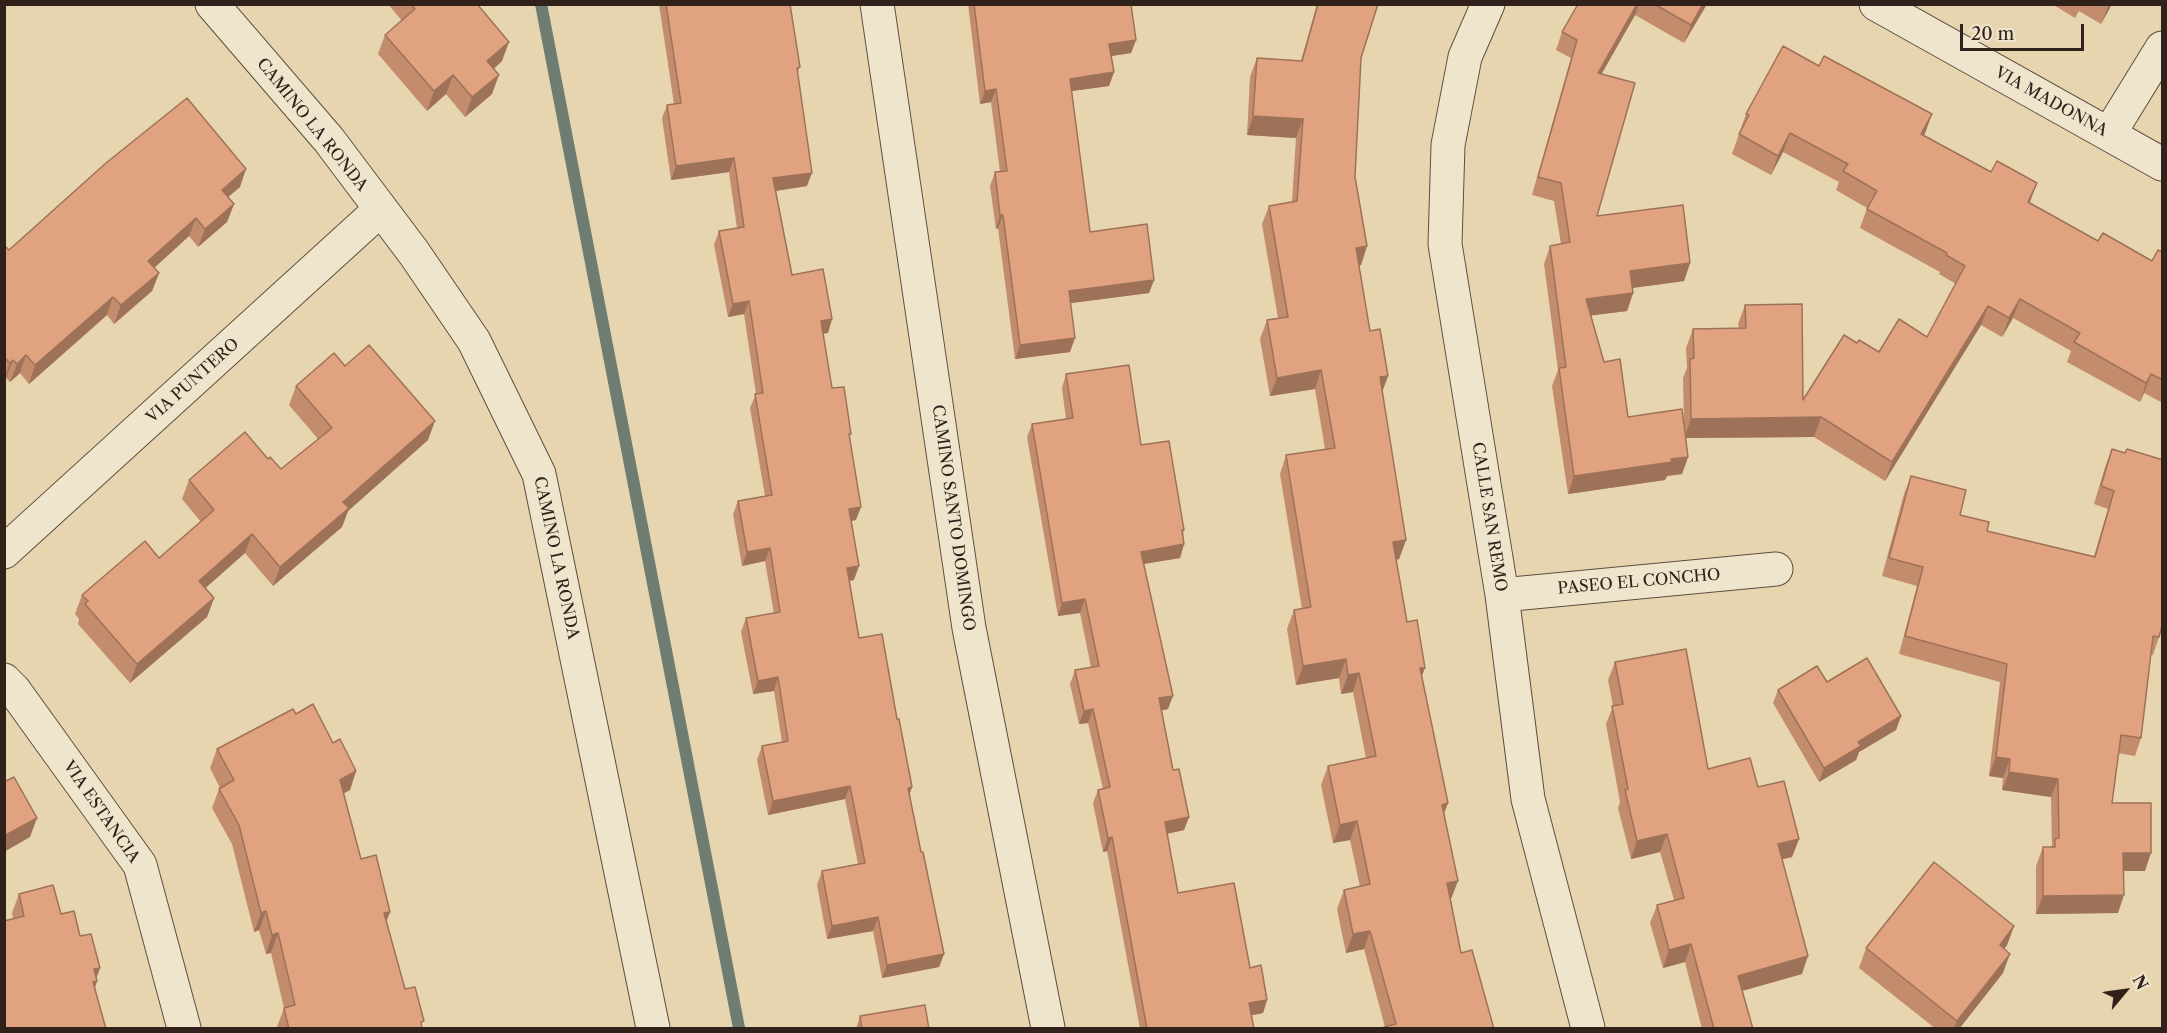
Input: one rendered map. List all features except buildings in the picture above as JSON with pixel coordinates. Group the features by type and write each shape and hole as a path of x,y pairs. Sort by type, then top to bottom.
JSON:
{"street":[{"name":"CAMINO LA RONDA","path":"212,4 329,140 381,209 474,341 539,474 653,1029"},
{"name":"CAMINO SANTO DOMINGO","path":"877,4 969,628 1048,1029"},
{"name":"CALLE SAN REMO","path":"1488,4 1465,57 1448,145 1445,244 1502,595 1528,799 1588,1029"},
{"name":"VIA MADONNA","path":"1876,4 2163,164"},
{"path":"2109,134 2163,48"},
{"name":"VIA PUNTERO","path":"4,552 381,209"},
{"name":"PASEO EL CONCHO","path":"1502,595 1776,569"},
{"name":"VIA ESTANCIA","path":"4,681 14,690 140,865 184,1029"}],"waterway":[{"path":"541,4 739,1028"}]}
